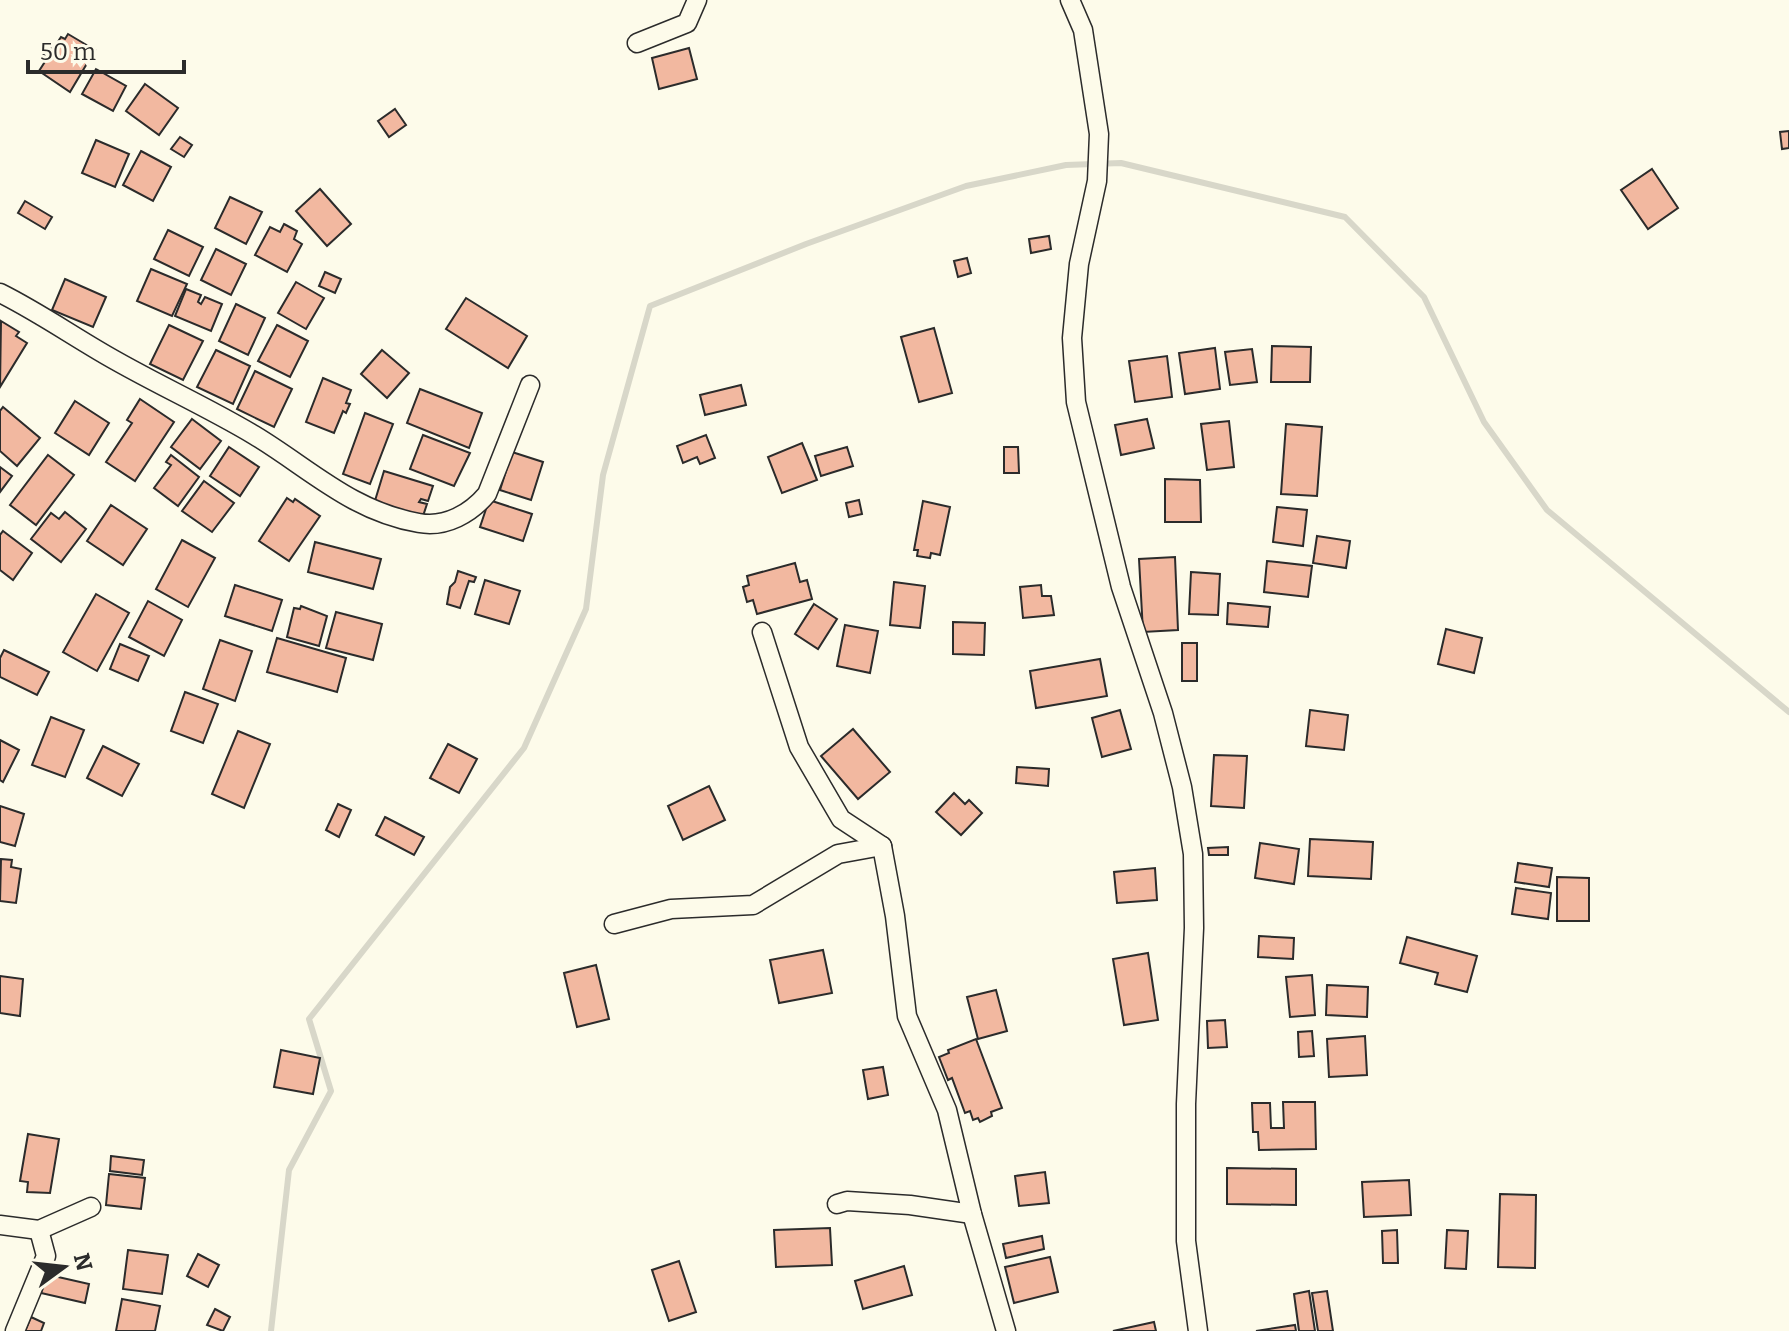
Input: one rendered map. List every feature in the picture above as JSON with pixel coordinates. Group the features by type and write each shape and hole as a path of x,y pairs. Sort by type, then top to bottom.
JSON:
{"street":[{"path":"637,43 687,23 697,0"},
{"path":"1070,0 1083,30 1099,134 1098,176 1079,264 1072,338 1076,402 1121,587 1171,742 1193,854 1186,1225 1198,1331"},
{"path":"0,293 256,436 330,487 367,507 421,523 456,519 475,508 487,494 530,385"},
{"path":"762,632 799,747 841,819 882,846 895,916 907,1016 947,1110 972,1214 1006,1331"},
{"path":"614,924 671,909 753,905 838,854 882,846"},
{"path":"837,1204 847,1201 910,1205 972,1214"},
{"path":"0,1225 39,1230 91,1207"},
{"path":"15,1331 46,1256 39,1230"}],"building":[{"path":"68,34 95,50 70,92 39,71 48,57 43,54 48,46 53,49 61,37 65,39"},
{"path":"689,48 697,79 659,89 652,58"},
{"path":"96,69 126,86 113,111 82,94"},
{"path":"145,84 178,108 159,135 126,111"},
{"path":"395,109 406,125 389,137 378,121"},
{"path":"1789,131 1789,148 1782,149 1780,132"},
{"path":"180,137 192,145 184,157 171,149"},
{"path":"96,140 129,154 115,187 82,173"},
{"path":"141,151 171,167 153,201 123,185"},
{"path":"1652,169 1678,208 1648,229 1621,190"},
{"path":"320,189 351,224 327,246 296,211"},
{"path":"230,197 262,212 246,244 215,228"},
{"path":"25,201 52,217 45,229 18,213"},
{"path":"284,224 297,231 294,239 302,244 287,272 255,255 270,227 280,232"},
{"path":"168,230 203,247 189,276 154,259"},
{"path":"1049,236 1051,249 1031,253 1029,239"},
{"path":"216,249 246,264 231,295 201,280"},
{"path":"967,258 971,273 958,277 954,261"},
{"path":"151,269 187,284 172,316 137,301"},
{"path":"325,272 341,279 335,293 319,286"},
{"path":"65,279 106,297 93,327 52,310"},
{"path":"296,282 324,298 306,329 278,313"},
{"path":"186,289 201,295 198,302 201,304 205,297 222,304 211,331 175,316"},
{"path":"466,298 527,336 508,368 446,329"},
{"path":"236,304 265,318 248,355 219,341"},
{"path":"1,321 19,332 16,336 27,343 0,387"},
{"path":"169,325 203,341 183,380 150,364"},
{"path":"277,325 308,341 290,377 258,361"},
{"path":"934,328 952,393 919,402 901,337"},
{"path":"1272,346 1311,347 1310,382 1271,382"},
{"path":"1215,348 1220,389 1185,394 1179,353"},
{"path":"1252,349 1257,382 1230,385 1225,352"},
{"path":"216,350 250,366 233,404 197,387"},
{"path":"382,350 409,373 387,398 361,374"},
{"path":"1167,356 1172,397 1135,402 1129,361"},
{"path":"255,371 292,389 274,427 237,409"},
{"path":"323,378 351,390 346,403 350,404 346,413 343,411 334,433 306,422"},
{"path":"741,385 746,405 705,415 700,395"},
{"path":"420,389 482,413 469,448 407,423"},
{"path":"140,399 174,422 135,481 106,462 132,423 127,420"},
{"path":"75,401 109,423 89,455 55,433"},
{"path":"3,407 40,438 17,466 0,451 0,411"},
{"path":"365,413 393,424 370,484 343,474"},
{"path":"192,419 221,441 200,469 171,447"},
{"path":"1147,419 1154,448 1121,455 1115,425"},
{"path":"1229,421 1234,467 1207,470 1201,424"},
{"path":"1286,424 1322,427 1317,496 1281,494"},
{"path":"423,435 470,453 454,486 410,469"},
{"path":"706,435 715,458 700,464 697,457 683,463 677,446"},
{"path":"802,443 817,480 782,493 768,457"},
{"path":"229,447 259,467 240,496 210,476"},
{"path":"847,447 853,466 821,476 815,456"},
{"path":"1004,447 1018,447 1019,473 1004,473"},
{"path":"512,452 543,462 531,500 500,490"},
{"path":"48,455 74,475 36,525 10,505"},
{"path":"171,455 199,477 178,506 154,488 171,465 166,462"},
{"path":"0,467 12,476 0,492"},
{"path":"384,471 433,486 428,501 421,499 419,502 427,504 423,516 374,504"},
{"path":"1165,479 1200,480 1201,522 1165,522"},
{"path":"204,481 234,503 212,532 182,511"},
{"path":"287,498 293,502 295,499 320,516 289,561 259,541"},
{"path":"489,500 532,514 523,541 480,527"},
{"path":"859,500 862,514 849,517 846,503"},
{"path":"923,501 950,507 940,555 931,553 930,558 917,556 918,550 914,550"},
{"path":"111,505 147,529 123,565 87,541"},
{"path":"1277,507 1307,510 1303,546 1273,542"},
{"path":"65,512 86,529 61,562 31,539 51,513 59,519"},
{"path":"3,531 32,553 13,580 0,570 0,535"},
{"path":"1317,536 1350,541 1346,568 1313,563"},
{"path":"182,540 215,558 188,607 156,589"},
{"path":"315,542 381,559 373,589 308,572"},
{"path":"1175,557 1178,630 1143,632 1139,559"},
{"path":"1267,561 1312,566 1308,597 1264,592"},
{"path":"795,563 800,582 807,580 812,599 757,614 753,600 747,602 743,587 749,585 747,576"},
{"path":"458,571 476,577 474,582 469,581 460,608 447,604 450,587"},
{"path":"1191,572 1220,574 1218,615 1189,614"},
{"path":"485,580 520,591 509,624 475,614"},
{"path":"894,582 925,586 920,628 890,625"},
{"path":"235,585 282,600 272,631 225,616"},
{"path":"1041,585 1042,596 1051,596 1054,615 1023,618 1020,587"},
{"path":"96,594 129,613 97,671 63,652"},
{"path":"148,601 182,620 164,656 129,637"},
{"path":"1228,603 1270,607 1268,627 1227,624"},
{"path":"814,604 837,619 818,649 795,634"},
{"path":"301,606 327,616 319,646 287,637 294,608 300,609"},
{"path":"336,612 382,624 373,660 326,648"},
{"path":"953,622 985,623 984,655 953,654"},
{"path":"845,625 878,631 870,673 837,666"},
{"path":"1446,629 1482,638 1474,673 1438,664"},
{"path":"277,638 346,658 337,692 267,672"},
{"path":"220,640 252,651 235,701 203,689"},
{"path":"1182,643 1197,643 1197,681 1182,681"},
{"path":"120,644 149,656 138,681 110,669"},
{"path":"4,650 49,672 37,695 0,677 0,658"},
{"path":"1100,659 1107,696 1036,708 1030,671"},
{"path":"185,692 218,704 203,743 171,731"},
{"path":"1120,710 1131,749 1102,757 1092,718"},
{"path":"1310,710 1348,715 1344,750 1306,746"},
{"path":"51,717 84,730 65,777 32,765"},
{"path":"853,729 890,772 858,799 821,756"},
{"path":"238,731 270,744 244,808 212,794"},
{"path":"0,740 19,750 3,782 0,780"},
{"path":"448,744 477,759 459,793 430,778"},
{"path":"103,746 139,764 122,796 87,778"},
{"path":"1214,755 1247,756 1244,808 1211,806"},
{"path":"1017,767 1049,769 1048,786 1016,783"},
{"path":"709,786 725,820 683,840 668,806"},
{"path":"954,793 965,804 969,800 982,813 961,835 936,812"},
{"path":"338,804 351,810 339,837 326,830"},
{"path":"0,806 24,814 15,846 0,842"},
{"path":"385,817 424,837 414,855 376,835"},
{"path":"1310,839 1373,842 1371,879 1308,876"},
{"path":"1260,843 1299,849 1294,884 1255,878"},
{"path":"1228,847 1228,855 1209,855 1208,848"},
{"path":"1,859 12,860 11,867 21,869 16,903 0,901"},
{"path":"1518,863 1552,868 1549,887 1515,882"},
{"path":"1155,868 1157,900 1117,903 1114,872"},
{"path":"1557,877 1589,878 1589,921 1557,921"},
{"path":"1516,888 1551,893 1548,919 1512,914"},
{"path":"1259,936 1294,938 1293,959 1258,957"},
{"path":"1407,937 1477,956 1467,992 1435,984 1438,973 1400,963"},
{"path":"823,950 832,993 779,1003 770,960"},
{"path":"1148,953 1158,1020 1124,1025 1113,959"},
{"path":"596,965 609,1019 577,1027 564,973"},
{"path":"1312,975 1315,1015 1290,1017 1286,977"},
{"path":"0,976 23,979 20,1016 0,1013"},
{"path":"1327,985 1368,987 1367,1017 1326,1015"},
{"path":"996,990 1007,1031 978,1039 967,997"},
{"path":"1225,1020 1227,1047 1208,1048 1207,1021"},
{"path":"1312,1031 1314,1056 1299,1057 1298,1032"},
{"path":"1365,1036 1367,1075 1329,1077 1327,1039"},
{"path":"976,1039 1002,1108 991,1112 992,1116 980,1122 978,1118 973,1120 970,1111 965,1113 952,1078 948,1080 939,1057"},
{"path":"281,1050 320,1058 313,1094 274,1087"},
{"path":"883,1067 888,1095 868,1099 863,1070"},
{"path":"1283,1102 1315,1102 1316,1149 1259,1150 1258,1132 1253,1132 1252,1103 1270,1103 1271,1128 1284,1128"},
{"path":"28,1134 59,1139 50,1193 27,1192 28,1182 20,1181"},
{"path":"111,1156 144,1160 142,1175 110,1171"},
{"path":"1227,1168 1296,1169 1296,1205 1227,1204"},
{"path":"1045,1172 1049,1203 1019,1206 1015,1176"},
{"path":"109,1174 145,1178 141,1209 106,1205"},
{"path":"1409,1180 1411,1215 1364,1217 1362,1182"},
{"path":"1500,1194 1536,1195 1535,1268 1498,1267"},
{"path":"830,1228 832,1265 776,1267 774,1230"},
{"path":"1397,1230 1398,1263 1383,1263 1382,1231"},
{"path":"1447,1230 1468,1231 1466,1269 1445,1268"},
{"path":"1042,1236 1044,1249 1006,1258 1003,1244"},
{"path":"128,1250 168,1255 162,1294 123,1289"},
{"path":"198,1254 219,1265 208,1287 187,1276"},
{"path":"1050,1257 1058,1292 1014,1303 1005,1267"},
{"path":"679,1261 696,1312 669,1321 652,1270"},
{"path":"904,1266 912,1295 863,1309 855,1281"},
{"path":"45,1274 89,1284 85,1303 41,1293"},
{"path":"1309,1291 1315,1331 1299,1331 1294,1294"},
{"path":"1327,1291 1333,1331 1318,1331 1312,1293"},
{"path":"122,1299 160,1306 155,1331 116,1331"},
{"path":"215,1309 230,1317 223,1331 207,1325"},
{"path":"31,1317 44,1323 41,1331 25,1331"},
{"path":"1154,1322 1156,1331 1113,1331"},
{"path":"1295,1325 1296,1331 1256,1331"}],"waterway":[{"path":"271,1331 289,1170 331,1091 309,1019 524,748 586,609 603,475 650,306 806,244 966,186 1066,165 1121,163 1345,217 1424,297 1484,422 1547,510 1789,712"}]}
